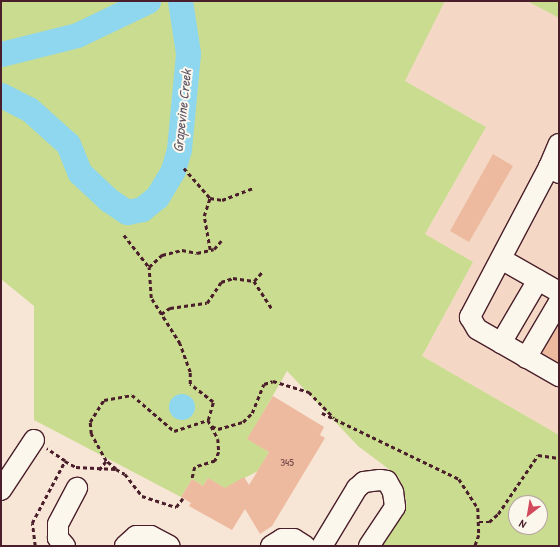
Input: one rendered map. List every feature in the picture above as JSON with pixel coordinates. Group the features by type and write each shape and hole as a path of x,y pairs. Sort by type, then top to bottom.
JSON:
{"street":[{"path":"559,144 554,170 501,259 470,317 477,329 559,376"},
{"path":"501,259 559,292"},
{"path":"501,343 538,280"},
{"path":"526,358 559,302"},
{"path":"1,490 34,440"},
{"path":"322,546 357,488 364,482 380,480 387,481 394,492 395,507 369,546"},
{"path":"65,546 58,538 58,524 77,488"},
{"path":"125,546 136,536 151,536 170,546"},
{"path":"270,546 282,539 294,539 305,546"}],"path":[{"path":"184,168 210,198 222,200 253,188"},
{"path":"210,198 204,216 210,250"},
{"path":"124,235 149,267 152,298 180,344 190,372 190,384 213,402 208,420 220,452 215,461 195,467 192,479"},
{"path":"149,267 162,255 175,251 197,253 210,250 221,241"},
{"path":"254,282 263,271"},
{"path":"161,314 170,308 207,303 222,282 227,280 254,282"},
{"path":"254,282 272,309"},
{"path":"211,426 218,429 243,422 252,413 264,384 273,381 310,392 336,420"},
{"path":"182,498 176,507 142,496 125,474 116,469 106,460 90,427 92,415 104,400 132,395 169,430 181,431 208,420"},
{"path":"322,413 459,479 478,508 479,522 475,546"},
{"path":"34,440 76,468 99,470 116,469"},
{"path":"479,522 489,522 498,514 538,455 559,458"},
{"path":"99,470 106,460"},
{"path":"36,546 32,523 65,461"}],"shaded area":[{"path":"445,1 527,1 559,18 559,435 422,356 473,262 425,234 486,127 405,81"}],"green space":[{"path":"1,1 445,1 405,81 486,127 425,234 473,262 422,356 559,435 559,546 381,546 407,503 398,476 358,446 287,371 248,439 269,452 258,471 231,485 236,495 208,478 203,486 192,479 181,497 34,420 34,306 1,279"},
{"path":"527,1 559,1 559,18"}],"water":[{"path":"182,394 191,398 195,407 191,416 182,420 173,416 169,407 173,398"}],"building":[{"path":"493,154 513,166 469,242 450,231"},
{"path":"559,325 559,363 542,353"},
{"path":"273,396 324,427 320,435 325,438 272,526 260,534 245,509 232,530 189,506 191,503 181,497 192,479 203,486 208,478 225,488 244,477 249,485 269,452 247,439"}],"waterway":[{"path":"1,54 77,35 148,1"},
{"name":"Grapevine Creek","path":"1,95 29,109 68,144 80,173 109,200 127,212 142,209 157,197 173,170 179,149 188,53 180,1"}]}
